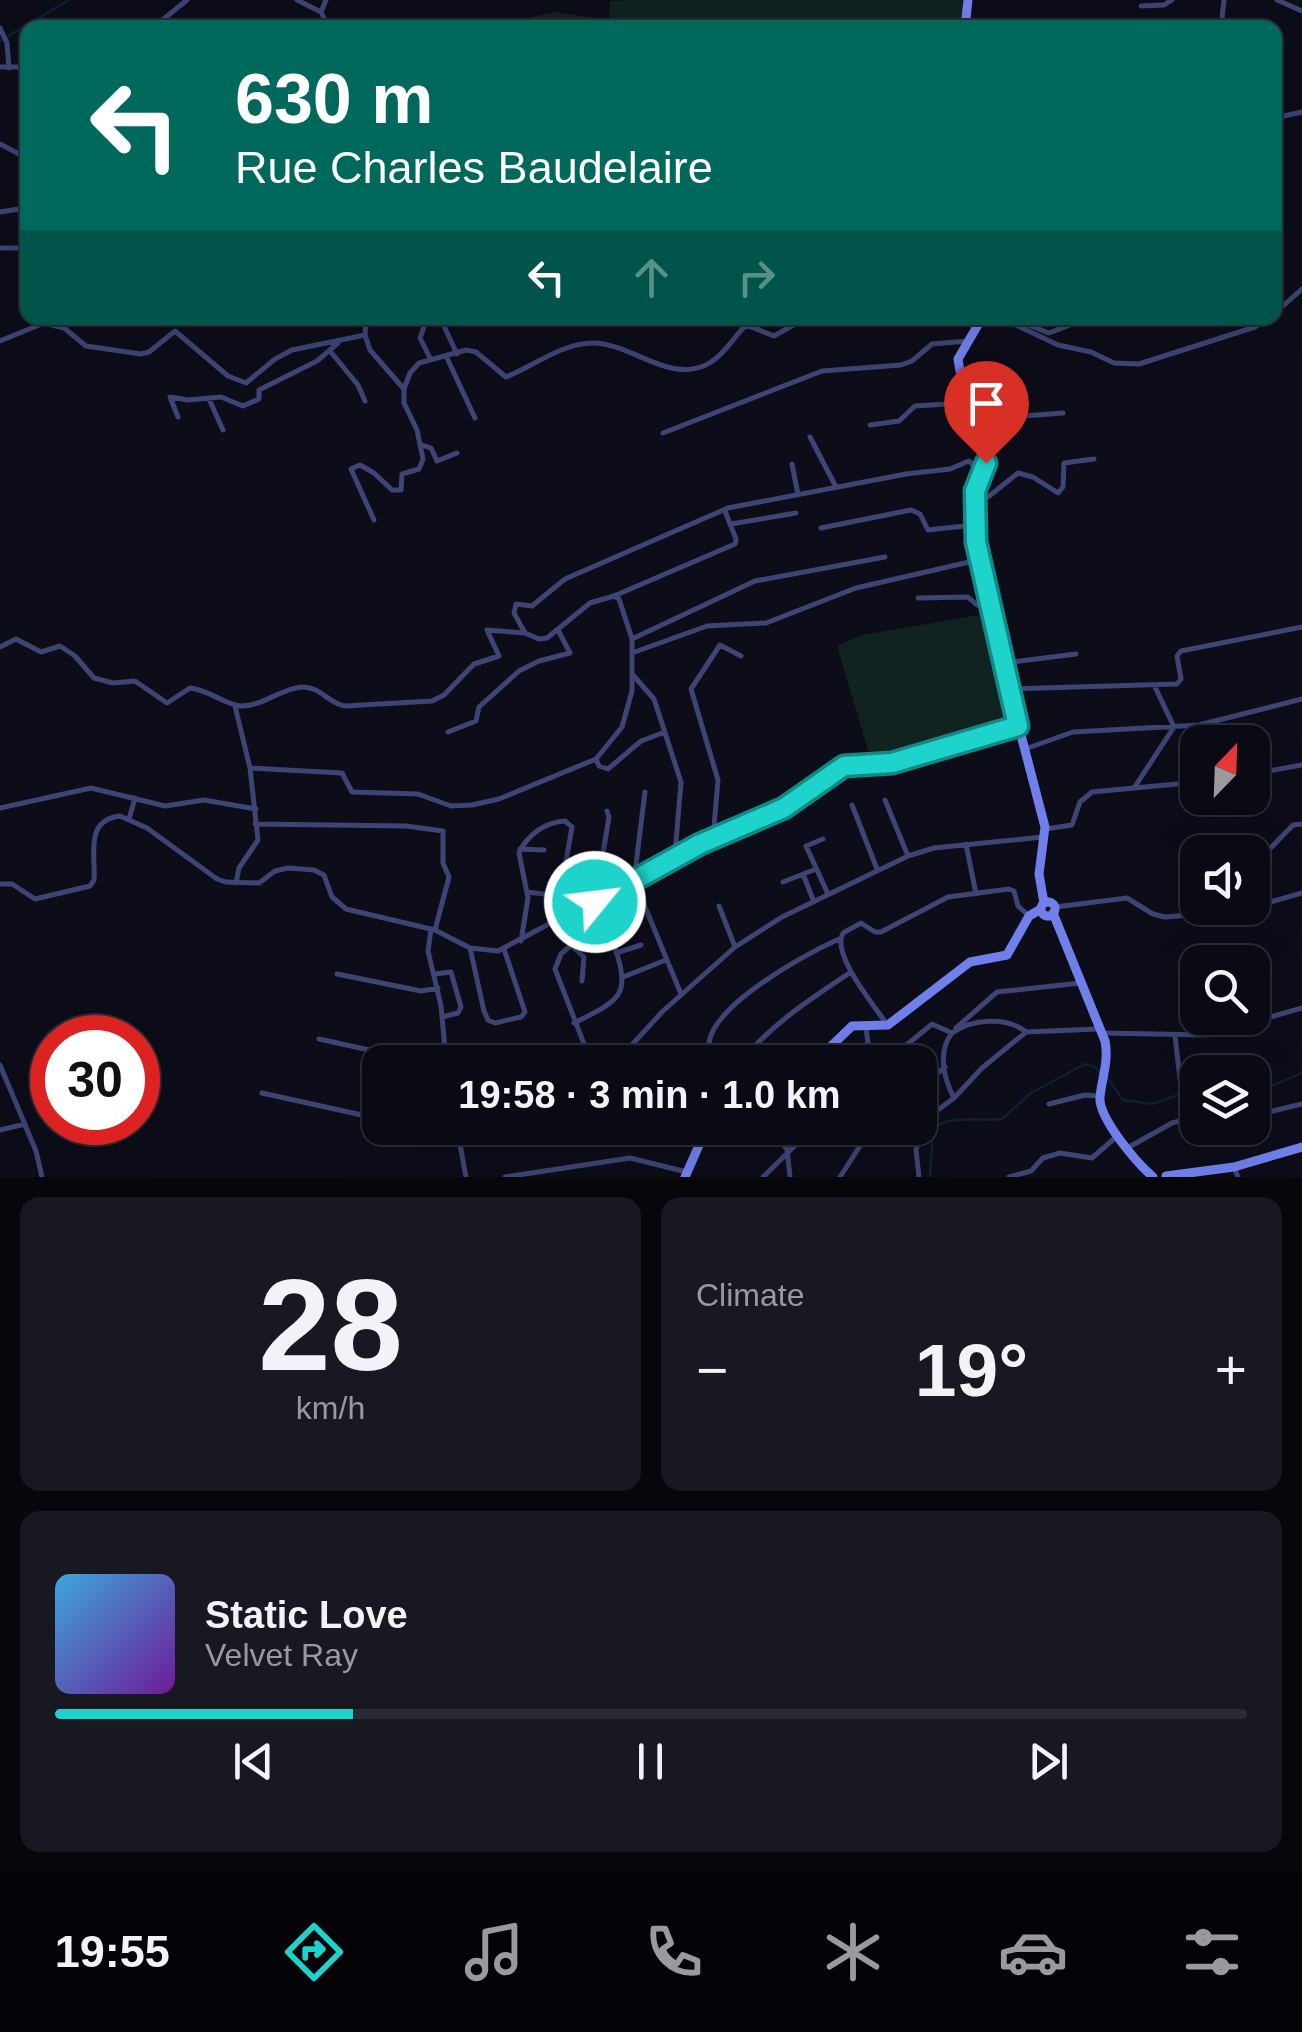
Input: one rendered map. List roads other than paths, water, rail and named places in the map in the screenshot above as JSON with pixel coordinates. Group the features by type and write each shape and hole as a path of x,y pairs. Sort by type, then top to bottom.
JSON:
{"main road":[{"path":"978,325 958,365 994,418 995,436 975,491 978,560 1045,833 1039,874 1045,910 1102,1031 1107,1054 1100,1096 1104,1117 1156,1177 1236,1172 1302,1147"},
{"path":"831,1045 847,1028 888,1025 970,962 1010,953 1045,910"},
{"path":"686,1175 699,1145"}],"street":[{"path":"162,20 186,0"},
{"path":"297,0 321,12 325,20"},
{"path":"321,12 326,0"},
{"path":"1141,6 1164,5 1172,0"},
{"path":"1277,0 1302,12"},
{"path":"0,28 6,40 9,68"},
{"path":"0,68 20,67"},
{"path":"1282,307 1302,289"},
{"path":"0,340 41,325"},
{"path":"52,325 59,326 86,346 142,354 175,331 236,381 250,382 292,350 365,335"},
{"path":"366,325 370,350 404,389"},
{"path":"425,325 420,338 431,360"},
{"path":"443,325 456,354"},
{"path":"374,520 350,469 360,466 392,490 401,490 402,474 422,466 419,443 404,403 404,389 415,366 473,350 506,377 581,344 606,344 641,354 668,368 695,369 714,361 743,328 750,326 774,336 794,325"},
{"path":"1019,325 1058,345 1092,352 1119,364 1139,364 1258,325"},
{"path":"1027,325 1050,333 1070,325"},
{"path":"178,417 170,397 221,398 243,406 254,403 259,390 318,361 340,340"},
{"path":"663,433 822,371 901,364 912,361 932,344 968,341"},
{"path":"330,351 358,385 365,401"},
{"path":"447,358 475,418"},
{"path":"260,374 267,385"},
{"path":"870,425 898,421 914,406 969,402 980,394"},
{"path":"209,399 223,430"},
{"path":"994,418 1063,413"},
{"path":"810,437 836,487"},
{"path":"419,443 431,448 437,461 456,453"},
{"path":"525,632 514,613 516,604 535,604 555,585 576,573 724,510 950,469 969,462 982,472 988,496 1018,473 1058,492 1063,487 1064,463 1094,459"},
{"path":"792,464 798,495"},
{"path":"0,647 13,639 41,652 58,646 72,653 92,676 105,682 135,681 167,703 190,688 236,706 250,706 301,686 345,706 432,702 474,664 499,656 486,630 525,632 542,640 590,603 736,542 724,510"},
{"path":"821,528 912,510 920,514 928,530 975,524"},
{"path":"730,524 796,513"},
{"path":"632,639 755,581 884,557"},
{"path":"632,653 707,626 766,623 856,588 978,560"},
{"path":"250,768 342,773 352,792 424,794 457,807 500,799 596,759 625,721 633,675 632,639 619,599 614,596"},
{"path":"918,598 968,597 978,606 990,605"},
{"path":"1009,690 1155,687 1180,682 1176,656 1181,651 1302,626"},
{"path":"448,732 476,722 480,706 519,672 540,660 570,653 558,630"},
{"path":"713,838 718,780 691,689 718,646 741,656"},
{"path":"1003,663 1076,654"},
{"path":"633,675 654,698 681,782 674,856"},
{"path":"1155,687 1174,727"},
{"path":"1024,750 1085,730 1199,725 1302,700"},
{"path":"236,706 250,768 258,840 239,868 236,883"},
{"path":"0,884 12,884 35,899 90,886 95,871 92,843 98,828 112,817 129,819 216,879 258,883 281,868 314,870 324,875 332,897 346,909 433,929 470,948 490,952 521,941 674,856 784,808 844,766 892,763 1018,726"},
{"path":"1133,788 1174,727"},
{"path":"596,759 599,766 608,770 641,742 665,732"},
{"path":"1270,771 1302,765"},
{"path":"630,1045 735,947 782,917 877,868 908,856 1072,825 1080,802 1087,795 1180,784"},
{"path":"0,808 91,788 165,806 204,800 256,809"},
{"path":"645,792 634,880 682,996"},
{"path":"129,819 135,798"},
{"path":"884,800 908,856"},
{"path":"852,805 877,868"},
{"path":"595,902 607,811"},
{"path":"521,941 527,892 518,856 520,849 548,824 565,822 571,825 560,896"},
{"path":"256,824 406,826 443,831 443,863 448,877 428,951 438,988 445,1045"},
{"path":"1270,849 1293,825 1302,824"},
{"path":"823,838 806,846 828,894"},
{"path":"966,844 976,894"},
{"path":"520,849 544,850"},
{"path":"783,882 816,869"},
{"path":"803,874 814,902"},
{"path":"710,1045 710,1033 776,972 839,939 858,924 881,932 942,899 1010,889 1016,894 1018,906 1045,910 1127,898 1153,914 1180,916"},
{"path":"527,892 560,896 577,911"},
{"path":"1270,903 1302,893"},
{"path":"587,906 592,927"},
{"path":"719,906 735,947"},
{"path":"610,935 623,922 632,920"},
{"path":"574,1022 614,1000 622,989 623,978 610,935 592,927"},
{"path":"584,1045 555,969 556,961 592,927"},
{"path":"839,939 852,972 888,1025"},
{"path":"616,953 641,944"},
{"path":"571,945 584,957 582,982"},
{"path":"470,948 484,1011 495,1024 521,1017 525,1012 504,949"},
{"path":"623,978 667,960"},
{"path":"434,974 451,972 461,1008 460,1012 442,1017"},
{"path":"757,1045 787,1014 852,972"},
{"path":"336,974 410,990 438,988"},
{"path":"954,1098 947,1085 944,1046 953,1032 997,992 1081,983"},
{"path":"906,1045 931,1024 953,1032 997,1022 1014,1024 1026,1032 1207,1035 1302,1008"},
{"path":"865,1045 867,1026"},
{"path":"937,1110 1026,1032"},
{"path":"1174,1036 1180,1080"},
{"path":"319,1039 362,1049"},
{"path":"0,1065 36,1151 42,1177"},
{"path":"937,1074 945,1067"},
{"path":"262,1093 362,1115"},
{"path":"1049,1104 1085,1095 1100,1096"},
{"path":"1270,1112 1302,1104"},
{"path":"1128,1148 1180,1121"},
{"path":"0,1130 25,1124"},
{"path":"1010,1177 1040,1168 1043,1158 1060,1154 1092,1158 1118,1135"},
{"path":"460,1145 466,1177"},
{"path":"780,1145 788,1154 790,1177"},
{"path":"763,1177 797,1145"},
{"path":"840,1177 859,1145"},
{"path":"917,1145 919,1177"},
{"path":"505,1177 630,1158 686,1175"}],"waterway":[{"path":"35,20 69,0"},
{"path":"0,41 20,29"},
{"path":"930,1177 933,1128 958,1120 1002,1119 1031,1093 1085,1064 1101,1074"},
{"path":"1270,1087 1302,1073"},
{"path":"1108,1079 1123,1100 1152,1104 1180,1094"}]}
